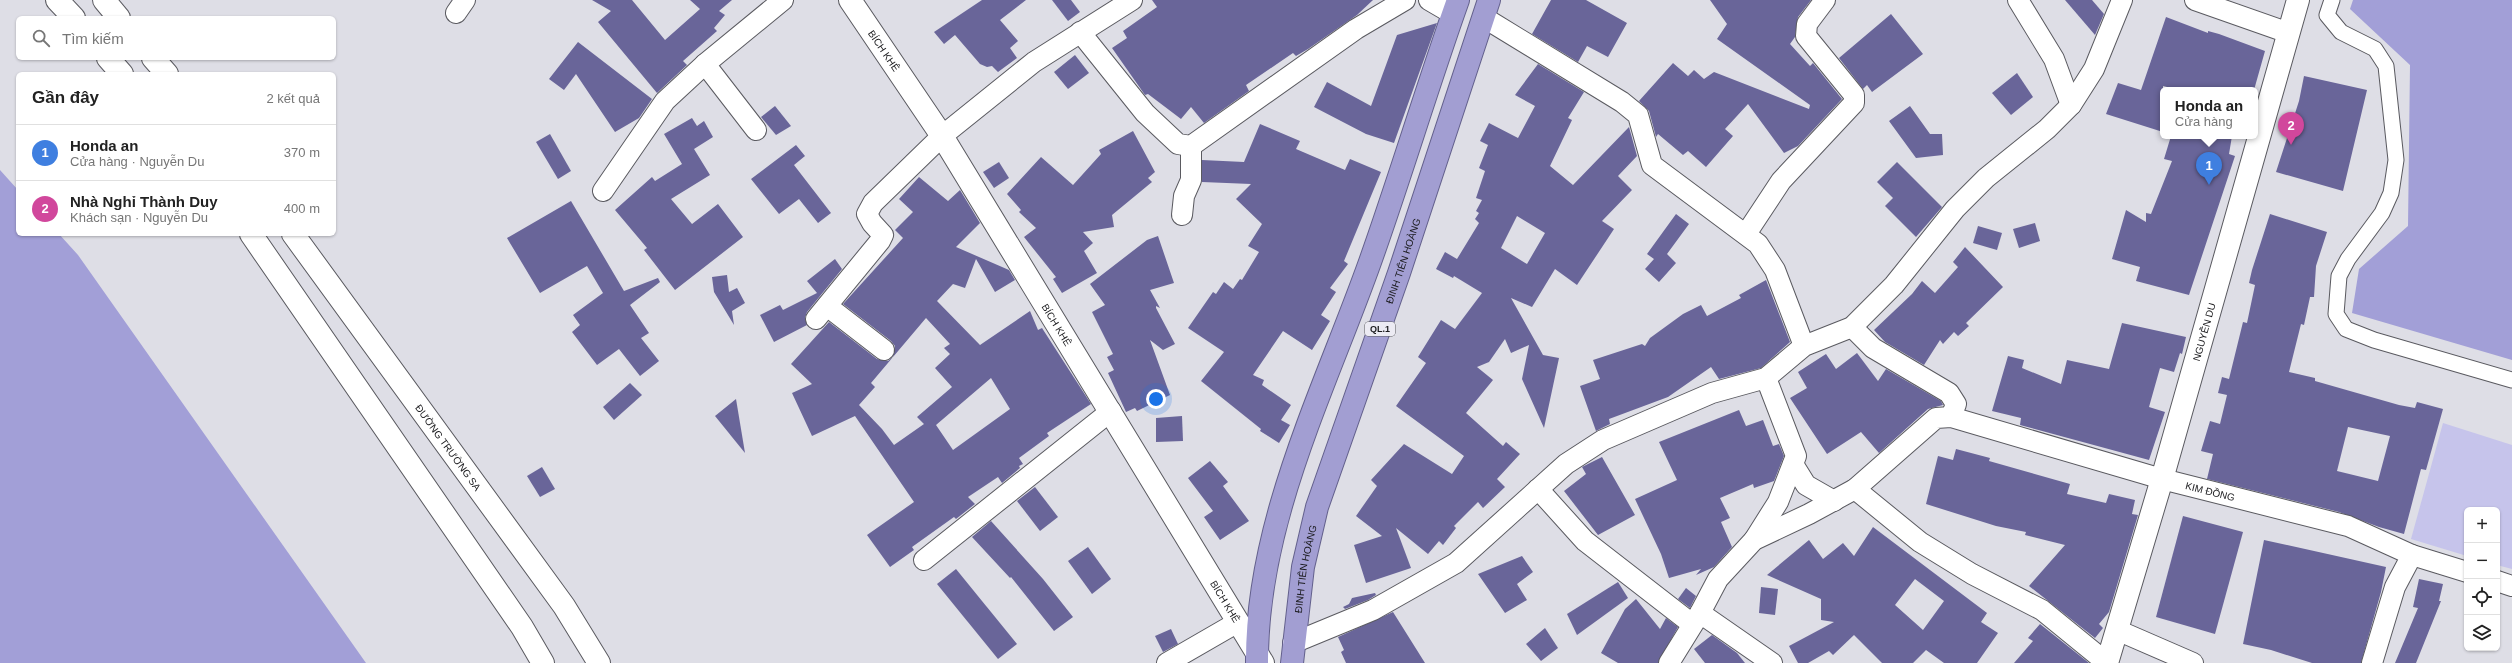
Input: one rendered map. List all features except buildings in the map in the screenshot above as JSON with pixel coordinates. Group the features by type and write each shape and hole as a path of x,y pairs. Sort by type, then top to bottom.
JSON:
{"highway":[{"path":"1259,660 1259,614 1270,548 1287,486 1370,261 1455,7"},
{"name":"ĐINH TIÊN HOÀNG","path":"1292,653 1302,567 1317,507 1399,273 1486,9"}],"main road":[{"path":"57,0 72,16"},
{"path":"104,0 117,16"},
{"name":"BÍCH KHÊ","path":"850,0 942,136 1111,411 1238,622 1259,660"},
{"name":"NGUYỄN DU","path":"2107,663 2162,480 2298,0"},
{"path":"110,60 120,72"},
{"path":"155,60 165,72"},
{"path":"252,236 522,627 543,663"},
{"name":"ĐƯỜNG TRƯỜNG SA","path":"294,236 564,606 599,663"}],"street":[{"path":"603,191 665,101 705,64 783,0"},
{"path":"884,350 821,312 880,241 883,235 867,214 873,203 942,136 1034,62 1132,0"},
{"path":"1080,32 1145,113 1178,144 1191,146 1350,34 1405,0"},
{"path":"1429,0 1455,7"},
{"path":"1746,234 1781,181 1854,103 1854,96 1806,36 1807,24 1825,0"},
{"path":"2018,0 2054,58 2071,105"},
{"path":"1292,653 1373,610 1456,563 1566,464 1603,440 1712,393 1766,378 1804,346 1852,327 1894,285 1955,209 1986,178 2047,129 2071,105 2094,69 2122,0"},
{"path":"2195,0 2289,33"},
{"path":"2332,0 2327,15 2341,32 2375,49 2386,66 2396,160 2391,193 2382,213 2348,259 2339,276 2336,314 2346,329 2374,340 2512,380"},
{"path":"1486,9 1622,102 1638,115 1652,165 1758,244 1776,270 1804,346"},
{"path":"705,64 756,130"},
{"path":"1182,215 1184,196 1190,180 1191,146"},
{"path":"1754,540 1834,501 1855,489 1936,418 1951,417 1956,404 1949,393 1873,348 1852,327"},
{"path":"1669,663 1718,579 1754,540 1778,502 1796,456 1766,378"},
{"path":"924,560 1111,411"},
{"name":"KIM ĐỒNG","path":"1951,417 2162,480 2348,526 2412,555 2464,571"},
{"path":"1793,464 1806,485 1834,501"},
{"path":"1538,489 1585,541 1696,618 1772,663"},
{"path":"1855,489 1920,542 1972,574 2042,610 2107,663"},
{"path":"2372,663 2395,587 2412,555"},
{"path":"2500,583 2512,586"},
{"path":"1167,663 1238,622"},
{"path":"2116,630 2194,663"}],"shaded area":[{"path":"2353,0 2512,0 2512,360 2352,313 2359,269 2408,226 2410,65 2350,9"},
{"path":"0,170 16,188 16,236 61,236 78,255 366,663 0,663"},
{"path":"2443,423 2512,445 2512,569 2500,566 2500,507 2464,507 2464,555 2411,539"}],"place":[{"name":"Nhà Nghỉ Thành Duy","path":"2291,145"},
{"name":"Honda an","path":"2209,185"}]}
